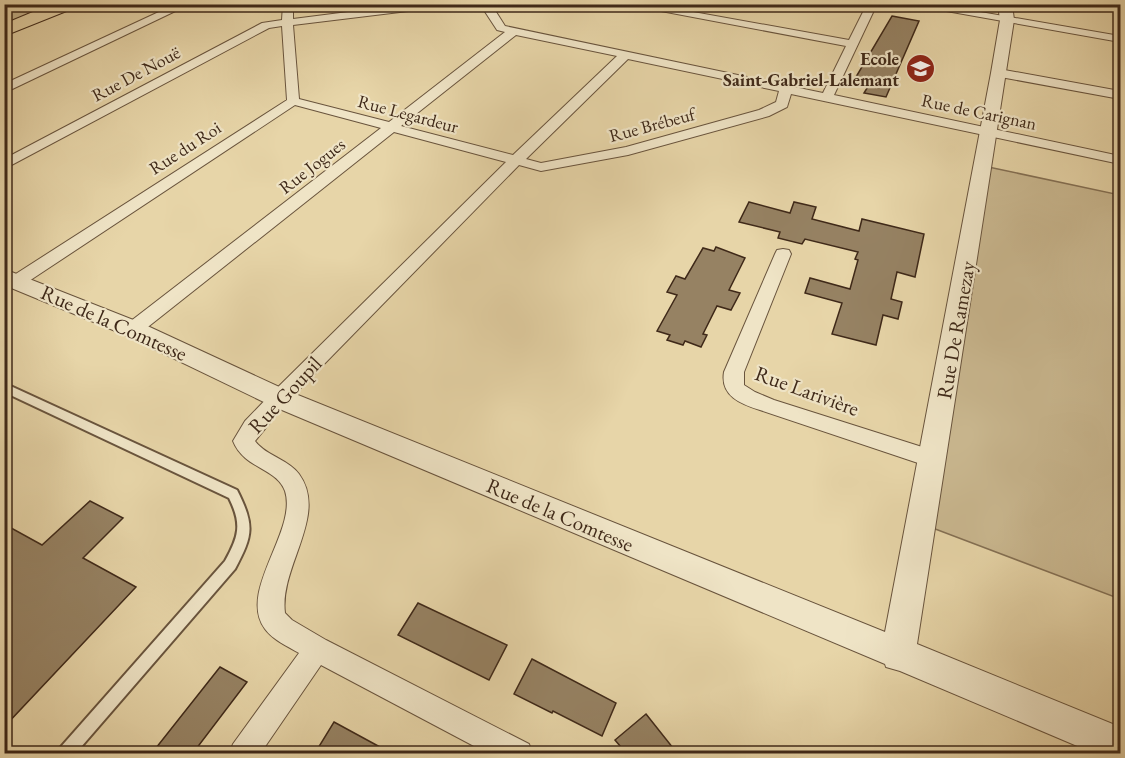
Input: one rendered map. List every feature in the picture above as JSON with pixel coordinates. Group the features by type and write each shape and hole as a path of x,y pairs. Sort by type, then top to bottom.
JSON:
{"main road":[{"path":"4,31 68,4"}],"street":[{"path":"4,89 184,4"},
{"path":"288,4 287,21 293,101"},
{"name":"Rue De Nouë","path":"4,165 267,25 441,4"},
{"path":"485,4 501,28 514,32"},
{"path":"629,4 854,41"},
{"path":"662,4 743,22"},
{"path":"826,99 872,4"},
{"path":"912,4 1006,12 1120,39"},
{"name":"Rue De Ramezay","path":"898,655 965,279 999,73 1006,12"},
{"name":"Rue de Carignan","path":"514,32 1120,160"},
{"name":"Rue Jogues","path":"133,329 514,32"},
{"name":"Rue Goupil","path":"519,753 317,649 283,629 273,619 272,592 278,565 298,510 295,487 290,477 282,469 244,446 245,436 514,162 625,55"},
{"path":"999,73 1120,95"},
{"name":"Rue Brébeuf","path":"514,162 534,167 552,167 628,151 774,109 782,104 786,90"},
{"name":"Rue Legardeur","path":"293,101 514,162"},
{"name":"Rue du Roi","path":"11,278 293,101"},
{"name":"Rue Larivière","path":"783,254 734,372 732,382 735,388 744,396 767,405 933,459"},
{"name":"Rue de la Comtesse","path":"11,278 133,329 279,399 1120,745"},
{"path":"243,753 317,649"}],"lane":[{"path":"4,387 234,494 245,518 242,543 230,565 64,753"}],"shaded area":[{"path":"5,5 68,5 5,30"},
{"path":"979,165 1120,195 1120,599 922,524"}],"building":[{"path":"892,16 919,21 886,97 864,93 869,85 853,82"},
{"path":"749,202 790,213 794,202 816,207 812,219 859,231 862,219 924,234 915,277 897,272 891,299 902,302 898,319 883,315 876,345 832,334 842,303 805,293 810,278 850,289 858,252 805,239 802,244 778,238 780,232 739,222"},
{"path":"716,247 745,258 729,290 740,293 731,310 717,306 703,334 707,335 701,347 685,341 683,345 667,340 670,335 657,331 677,295 667,292 676,276 685,279 703,248 714,251"},
{"path":"90,501 123,518 83,558 136,587 4,727 4,524 42,545"},
{"path":"418,603 507,645 489,680 398,635"},
{"path":"532,659 616,703 602,736 514,694"},
{"path":"220,667 247,682 193,753 152,753"},
{"path":"646,714 677,753 626,753 615,740"},
{"path":"334,722 391,753 315,753"}],"place":[{"name":"Ecole Saint-Gabriel-Lalemant","path":"920,69"}]}
